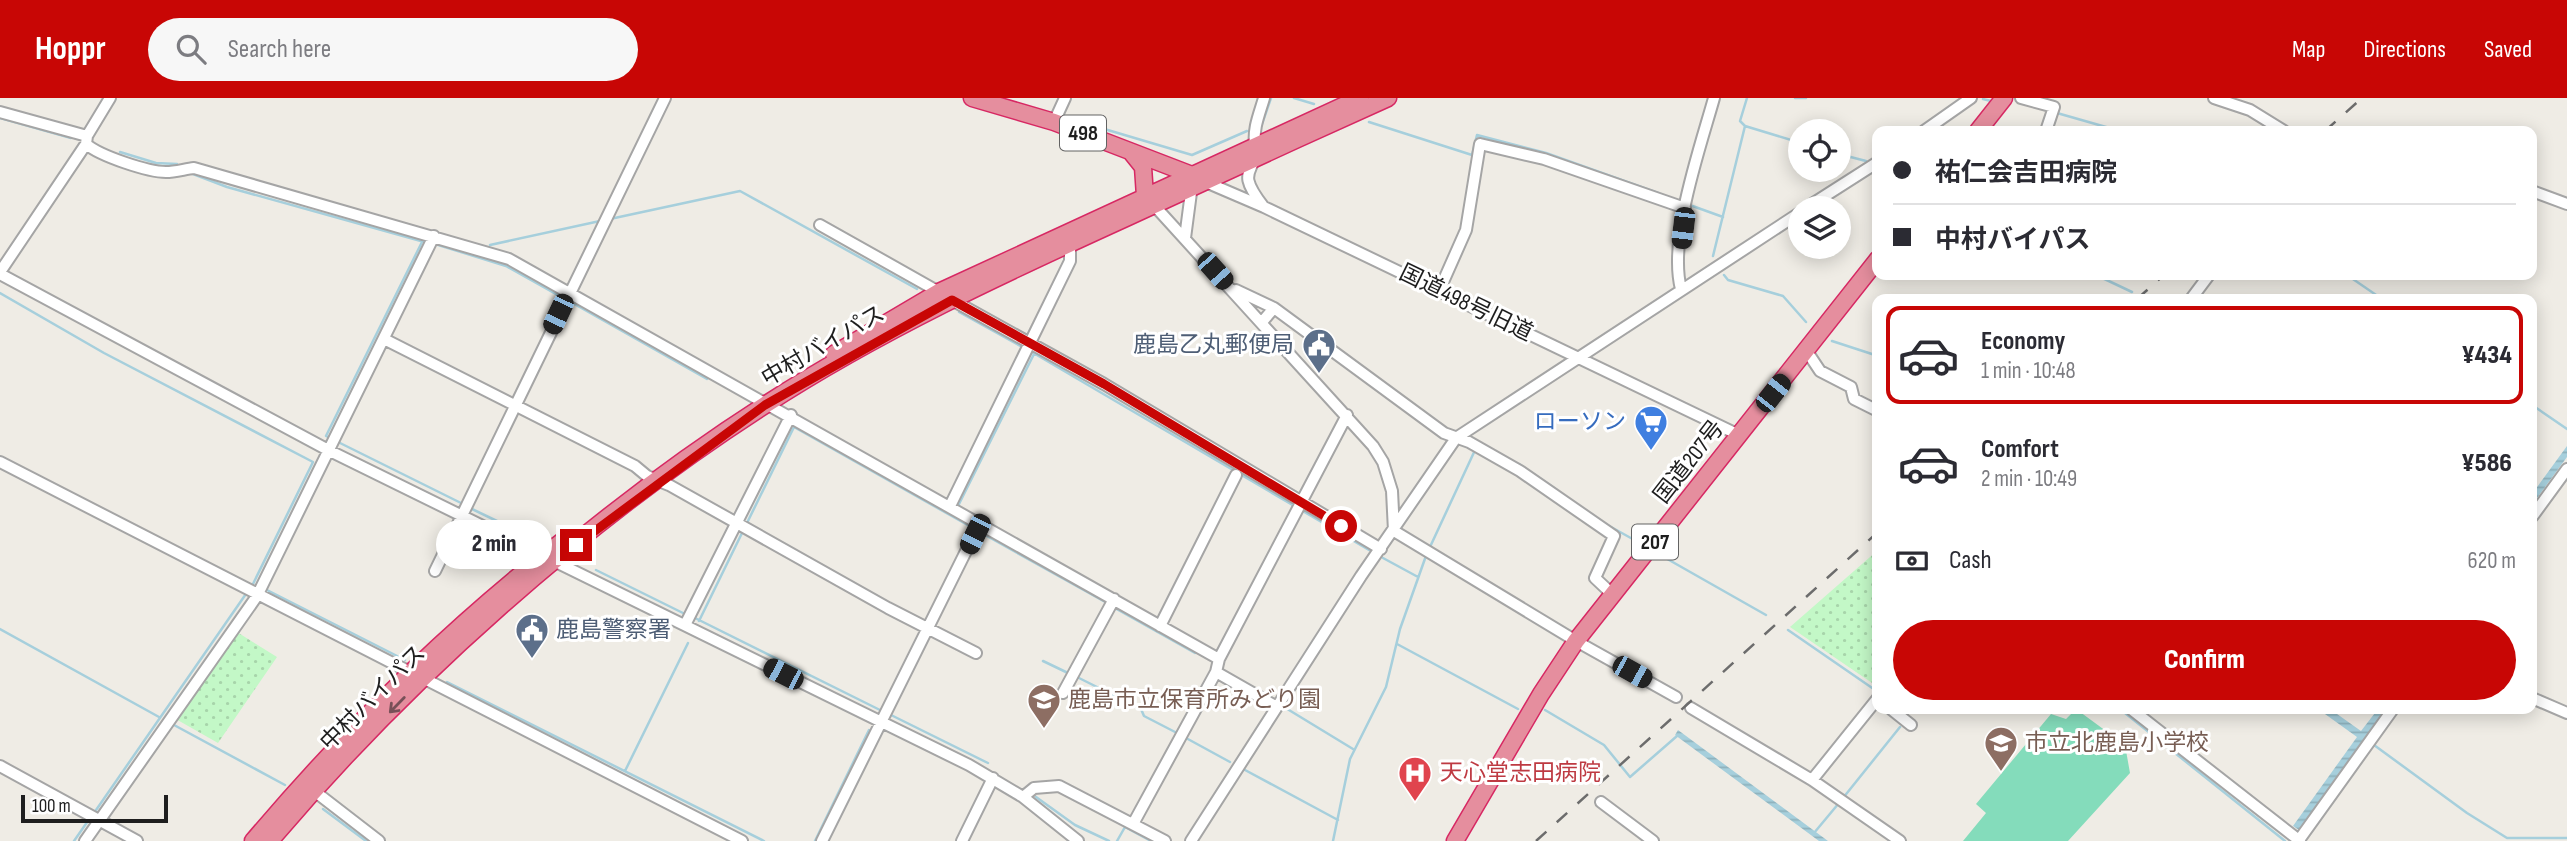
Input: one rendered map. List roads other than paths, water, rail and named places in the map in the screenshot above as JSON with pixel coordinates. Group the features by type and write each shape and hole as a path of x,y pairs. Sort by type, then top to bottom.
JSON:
{"highway":[{"name":"498","path":"972,98 1054,122 1196,181"},
{"name":"中村バイパス","path":"253,841 300,786 417,675 549,558 653,478 761,402 945,296 1196,181 1360,98"},
{"name":"中村バイパス","path":"1254,153 1388,98"},
{"path":"1982,126 2004,98"},
{"path":"1131,152 1143,167 1150,201"},
{"name":"国道207号","path":"1455,841 1541,694 1576,641 1872,267"},
{"name":"中村バイパス","path":"270,841 417,675"}],"street":[{"path":"110,98 87,140 0,273 465,509 549,558 688,619 881,722 993,778 1023,797 1078,841"},
{"path":"435,571 665,98"},
{"path":"1054,122 1065,98"},
{"path":"1264,98 1252,137 1254,153 1247,178 1250,188 1264,207"},
{"path":"1681,289 1678,267 1686,203 1714,98"},
{"path":"1931,126 1971,98"},
{"path":"2021,98 2054,107 2048,126"},
{"path":"2214,98 2250,110 2276,126"},
{"path":"0,112 87,140 110,157 164,172 194,168 509,259 950,506 977,528 1114,599 1219,659"},
{"path":"1439,290 1466,230 1480,144 1544,159 1686,203"},
{"path":"1825,196 1872,166"},
{"path":"1185,238 1196,181"},
{"name":"国道498号旧道","path":"1196,181 1264,207 1739,435"},
{"path":"2537,193 2567,204"},
{"path":"1150,201 1347,415 1383,462 1392,491 1394,531"},
{"path":"1191,841 1456,438 1788,220"},
{"path":"820,225 1104,384 1299,506 1381,549"},
{"path":"85,841 257,596 434,236"},
{"path":"950,506 1070,261 1070,237"},
{"path":"1230,288 1274,308 1444,433 1477,446 1520,471 1614,536 1595,578 1612,594"},
{"path":"1262,321 1274,308"},
{"path":"384,340 635,467 976,653"},
{"path":"1806,350 1820,371 1852,387 1854,399 1872,408"},
{"path":"688,619 791,415"},
{"path":"1133,824 1216,672 1219,659 1347,415"},
{"path":"0,461 257,596 742,841"},
{"path":"2537,510 2567,469"},
{"path":"1160,625 1236,475"},
{"path":"1392,491 1413,501"},
{"path":"822,841 977,528"},
{"path":"1394,531 1576,641 1676,697"},
{"path":"1063,693 1114,599"},
{"path":"1216,672 1277,707"},
{"path":"2537,700 2567,712"},
{"path":"1812,780 1872,705"},
{"path":"1691,708 1812,780 1900,841"},
{"path":"1897,714 1911,725"},
{"path":"2136,714 2300,840 2389,714"},
{"path":"0,766 137,841"},
{"path":"962,841 993,778"},
{"path":"1023,797 1034,788 1059,786 1165,841"},
{"path":"313,790 379,841"},
{"path":"1601,802 1653,841"}],"water":[{"path":"2567,446 2567,457 2537,498 2537,487"},
{"path":"2325,714 2337,714 2361,731 2374,714 2382,714 2299,830 2293,826 2357,737"},
{"path":"1678,730 1828,841 1819,841 1675,735"}],"waterway":[{"path":"1262,124 1271,98"},
{"path":"1294,98 1314,104"},
{"path":"1747,98 1740,121 1745,126 1788,139"},
{"path":"1795,98 1806,98"},
{"path":"1983,99 1991,101"},
{"path":"2057,113 2102,126"},
{"path":"0,118 71,138"},
{"path":"1369,122 1472,155 1477,135 1546,153 1658,193"},
{"path":"1713,256 1745,126"},
{"path":"1101,128 1192,155 1247,131"},
{"path":"120,152 156,163 177,164"},
{"path":"1851,157 1866,161"},
{"path":"193,174 227,187 428,243"},
{"path":"610,219 740,191 917,289"},
{"path":"1687,204 1723,217"},
{"path":"490,245 600,221"},
{"path":"330,438 326,436 422,242"},
{"path":"435,244 506,266 563,298"},
{"path":"1724,275 1728,280 1783,296 1806,322"},
{"path":"2107,280 2132,292"},
{"path":"2354,280 2375,294"},
{"path":"0,293 104,353 313,462 252,586"},
{"path":"569,301 707,379"},
{"path":"959,312 1024,348"},
{"path":"1832,341 1872,354"},
{"path":"1030,351 1296,507"},
{"path":"959,504 1034,354"},
{"path":"2537,408 2567,429"},
{"path":"746,525 794,427 973,528"},
{"path":"336,441 465,505"},
{"path":"1430,547 1476,448"},
{"path":"1519,464 1557,490"},
{"path":"470,508 524,534"},
{"path":"1301,510 1369,550"},
{"path":"1602,522 1638,542"},
{"path":"699,621 743,531"},
{"path":"978,531 1107,603"},
{"path":"1333,841 1350,759 1386,687 1400,629 1427,553"},
{"path":"1662,556 1766,615"},
{"path":"1383,558 1418,577"},
{"path":"596,570 687,615"},
{"path":"263,588 405,660"},
{"path":"94,813 248,591"},
{"path":"1113,607 1195,653"},
{"path":"693,617 880,710"},
{"path":"0,629 159,717"},
{"path":"1788,630 1872,688"},
{"path":"625,771 688,643"},
{"path":"1397,644 1518,709"},
{"path":"1043,661 1068,673"},
{"path":"1077,677 1141,709 1144,716 1177,733"},
{"path":"447,682 764,841"},
{"path":"1284,707 1353,749"},
{"path":"1545,710 1604,745 1630,777 1677,736"},
{"path":"2126,714 2285,841"},
{"path":"891,715 988,763"},
{"path":"174,725 285,785"},
{"path":"1843,798 1900,727"},
{"path":"815,841 869,730"},
{"path":"1186,738 1230,762"},
{"path":"2374,745 2467,813 2507,838 2567,838"},
{"path":"1245,770 1338,820"},
{"path":"1036,797 1075,825 1109,841"},
{"path":"1814,833 1839,803"},
{"path":"323,809 366,841"},
{"path":"74,841 90,818"},
{"path":"1117,841 1125,827 1151,841"}],"railway":[{"path":"2331,126 2362,98"},
{"path":"2143,294 2158,280"},
{"path":"1536,841 1872,537"}],"place":[{"name":"鹿島乙丸郵便局","path":"1319,375"},
{"name":"ローソン","path":"1651,452"},
{"name":"鹿島警察署","path":"532,660"},
{"name":"鹿島市立保育所みどり園","path":"1044,730"},
{"name":"市立北鹿島小学校","path":"2001,773"},
{"name":"天心堂志田病院","path":"1415,803"}]}
